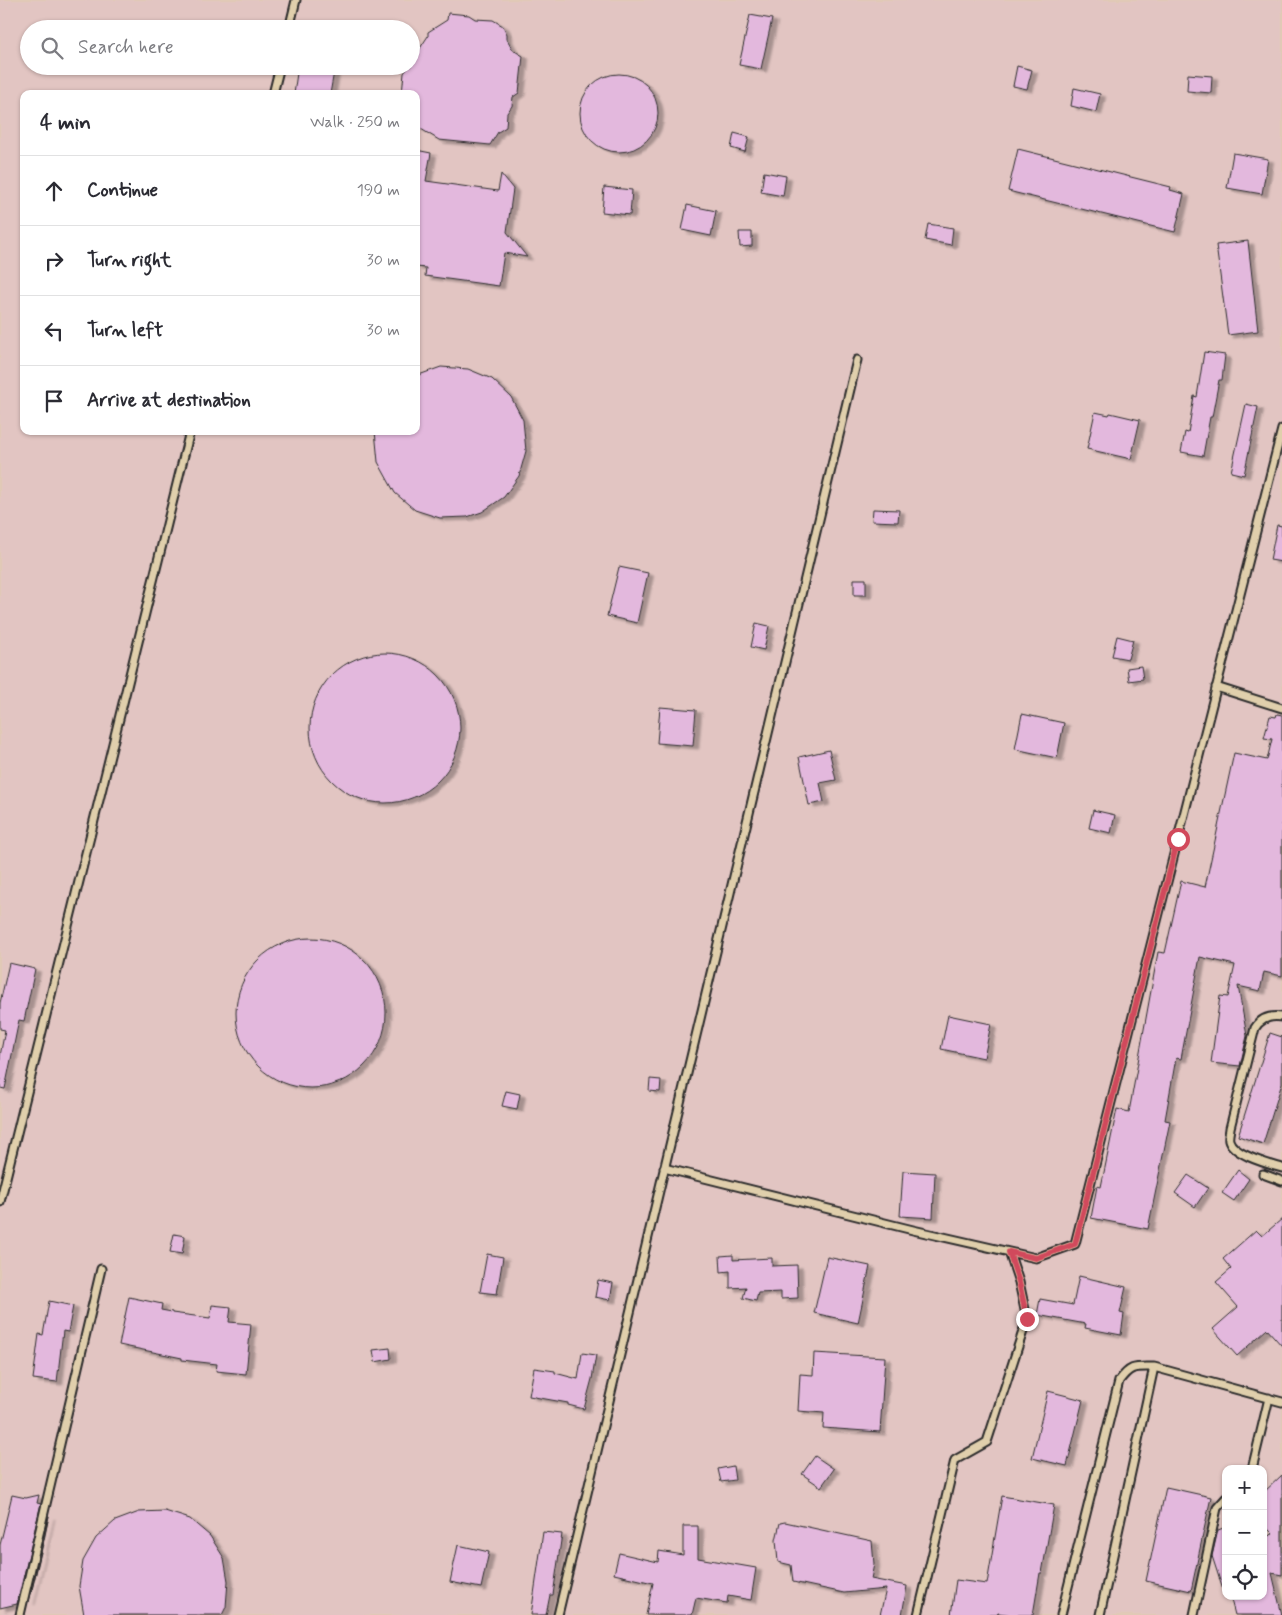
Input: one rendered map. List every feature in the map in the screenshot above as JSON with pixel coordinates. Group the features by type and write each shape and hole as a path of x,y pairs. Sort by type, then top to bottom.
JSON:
{"lane":[{"path":"291,20 296,0"},
{"path":"274,90 278,75"},
{"path":"558,1615 857,360"},
{"path":"664,1168 913,1230 1036,1258 1075,1244 1282,429"},
{"path":"0,1202 189,435"},
{"path":"1216,687 1282,708"},
{"path":"1282,1017 1267,1018 1259,1022 1255,1028 1230,1128 1229,1139 1233,1146 1252,1158 1282,1168"},
{"path":"1263,1174 1282,1180"},
{"path":"918,1615 955,1460 987,1442 1027,1319 1019,1282 1009,1252"},
{"path":"20,1615 101,1269"},
{"path":"1061,1615 1119,1381 1127,1370 1138,1367 1154,1367 1282,1402"},
{"path":"1100,1615 1154,1367"},
{"path":"1253,1465 1269,1398"},
{"path":"1194,1615 1217,1508 1222,1502"}],"shaded area":[{"path":"0,0 1282,0 1282,1615 0,1615"}],"building":[{"path":"448,13 469,15 475,19 493,20 503,26 513,50 523,56 519,93 513,97 512,106 507,113 506,127 498,132 490,145 439,140 420,128 420,90 402,90 404,75 420,75 420,48 428,36 428,32 447,20"},
{"path":"750,15 772,19 761,69 739,65"},
{"path":"1017,66 1032,70 1027,89 1013,86"},
{"path":"611,74 627,74 641,80 652,91 658,105 658,121 652,135 641,146 627,152 611,152 597,146 586,135 580,121 580,105 586,91 597,80"},
{"path":"1188,74 1212,76 1211,93 1187,91"},
{"path":"297,75 333,75 331,90 295,90"},
{"path":"1074,88 1100,94 1096,112 1071,106"},
{"path":"734,133 749,137 745,152 731,148"},
{"path":"1018,149 1171,187 1170,190 1184,194 1175,232 1008,191"},
{"path":"420,151 431,153 426,181 498,191 501,174 513,189 507,232 527,257 504,253 499,286 425,276 426,268 420,267"},
{"path":"1233,153 1268,159 1262,194 1227,188"},
{"path":"764,172 786,176 783,196 761,192"},
{"path":"604,187 632,190 630,215 602,212"},
{"path":"687,205 716,211 711,236 682,230"},
{"path":"928,224 953,228 951,245 925,240"},
{"path":"739,232 752,232 752,246 740,247"},
{"path":"1248,241 1258,331 1228,335 1216,245"},
{"path":"1204,352 1225,355 1222,380 1219,380 1203,456 1181,452 1185,432 1188,433 1194,396 1197,397"},
{"path":"441,367 468,369 492,379 511,397 523,420 526,451 519,476 504,497 482,512 467,517 440,518 415,510 395,493 378,462 375,435 420,435 420,375"},
{"path":"1246,404 1258,407 1244,475 1231,472"},
{"path":"1095,412 1109,415 1110,413 1140,420 1131,459 1087,449"},
{"path":"873,509 899,510 898,522 872,521"},
{"path":"1277,525 1282,526 1282,562 1270,560"},
{"path":"619,567 648,573 637,623 607,616"},
{"path":"854,579 866,579 866,595 854,595"},
{"path":"756,623 769,626 764,650 751,647"},
{"path":"1117,636 1133,640 1128,659 1112,656"},
{"path":"385,653 400,654 414,658 427,665 438,675 448,686 455,699 459,713 459,743 455,757 448,770 438,781 427,791 414,798 400,802 385,803 370,802 356,798 343,791 332,781 322,770 315,757 311,743 310,728 311,713 315,699 322,686 332,675 343,665 356,658 370,654"},
{"path":"1141,666 1143,679 1129,681 1127,668"},
{"path":"660,707 696,710 693,746 657,743"},
{"path":"1022,714 1064,723 1057,758 1015,749"},
{"path":"1277,714 1282,715 1282,976 1264,972 1260,991 1238,986 1247,1036 1240,1066 1211,1063 1220,996 1228,997 1235,965 1200,957 1181,1059 1176,1058 1165,1120 1170,1121 1148,1229 1091,1218 1097,1186 1101,1187 1117,1109 1129,1112 1158,952 1165,953 1181,881 1205,887 1234,753 1267,760 1272,739 1264,738 1270,716 1276,717"},
{"path":"829,750 836,780 820,783 824,802 809,805 799,757"},
{"path":"1093,810 1115,815 1111,833 1089,828"},
{"path":"311,938 340,944 364,960 380,984 386,1013 380,1042 364,1066 340,1082 311,1088 282,1082 258,1066 242,1042 236,1013 242,984 258,960 282,944"},
{"path":"9,963 35,969 24,1021 19,1020 5,1089 0,1088 0,1056 5,1030 0,1029 0,1003"},
{"path":"948,1015 991,1024 984,1058 941,1049"},
{"path":"1270,1033 1282,1037 1282,1083 1263,1144 1238,1136"},
{"path":"650,1079 661,1080 660,1092 649,1091"},
{"path":"506,1091 520,1094 517,1109 502,1106"},
{"path":"1238,1170 1249,1179 1234,1201 1222,1193"},
{"path":"903,1171 935,1173 933,1218 900,1216"},
{"path":"1188,1175 1208,1188 1195,1207 1175,1193"},
{"path":"1282,1219 1282,1346 1267,1329 1237,1356 1213,1329 1238,1307 1216,1282 1231,1269 1223,1259 1256,1230 1262,1236"},
{"path":"174,1234 185,1236 182,1254 170,1252"},
{"path":"487,1254 503,1257 497,1294 480,1292"},
{"path":"733,1255 733,1260 772,1258 772,1266 797,1265 798,1298 781,1299 781,1292 758,1293 756,1301 743,1298 746,1287 730,1288 730,1271 721,1272 720,1256"},
{"path":"827,1257 870,1266 858,1323 814,1313"},
{"path":"1079,1276 1126,1287 1120,1313 1124,1314 1121,1335 1085,1328 1086,1324 1037,1315 1040,1299 1073,1305"},
{"path":"598,1280 613,1283 610,1300 595,1297"},
{"path":"129,1297 162,1304 161,1310 172,1313 210,1318 212,1305 231,1307 229,1322 251,1324 246,1374 216,1371 217,1364 182,1360 182,1358 119,1345"},
{"path":"49,1301 73,1306 68,1332 63,1331 57,1382 33,1379 39,1334 43,1335"},
{"path":"390,1348 391,1359 375,1362 373,1350"},
{"path":"582,1353 596,1355 584,1409 568,1405 568,1403 529,1396 534,1368 555,1371 555,1373 578,1379"},
{"path":"814,1353 885,1357 880,1432 823,1428 824,1413 798,1411 800,1374 813,1375"},
{"path":"1048,1391 1083,1400 1067,1466 1032,1458"},
{"path":"815,1456 834,1469 821,1487 802,1474"},
{"path":"733,1466 735,1480 721,1482 718,1469"},
{"path":"1282,1475 1282,1575 1272,1573 1282,1615 1235,1615 1231,1600 1267,1600 1267,1536 1273,1534 1267,1528 1267,1489"},
{"path":"1166,1487 1211,1497 1191,1591 1146,1581"},
{"path":"12,1495 26,1498 39,1495 37,1503 41,1504 17,1604 0,1608 0,1545"},
{"path":"1002,1496 1054,1505 1033,1615 998,1613 997,1615 951,1615 956,1580 987,1584"},
{"path":"165,1511 190,1519 210,1536 224,1558 228,1581 226,1607 222,1615 84,1615 79,1586 83,1561 96,1538 115,1521 139,1512"},
{"path":"49,1516 44,1540 29,1602"},
{"path":"785,1522 872,1541 874,1564 871,1579 907,1586 902,1615 880,1615 886,1589 844,1593 793,1582 791,1565 778,1562 776,1540 780,1523"},
{"path":"683,1526 698,1526 698,1558 756,1568 751,1600 728,1596 727,1603 696,1598 692,1615 646,1615 653,1583 614,1574 619,1553 658,1562 659,1551 683,1555"},
{"path":"1222,1528 1222,1587 1212,1556 1218,1530"},
{"path":"543,1532 562,1534 553,1595 550,1595 546,1615 531,1615"},
{"path":"458,1545 489,1552 481,1588 450,1582"}],"route":[{"path":"1027,1319 1019,1282 1009,1252 1036,1258 1075,1244 1178,839"}]}
